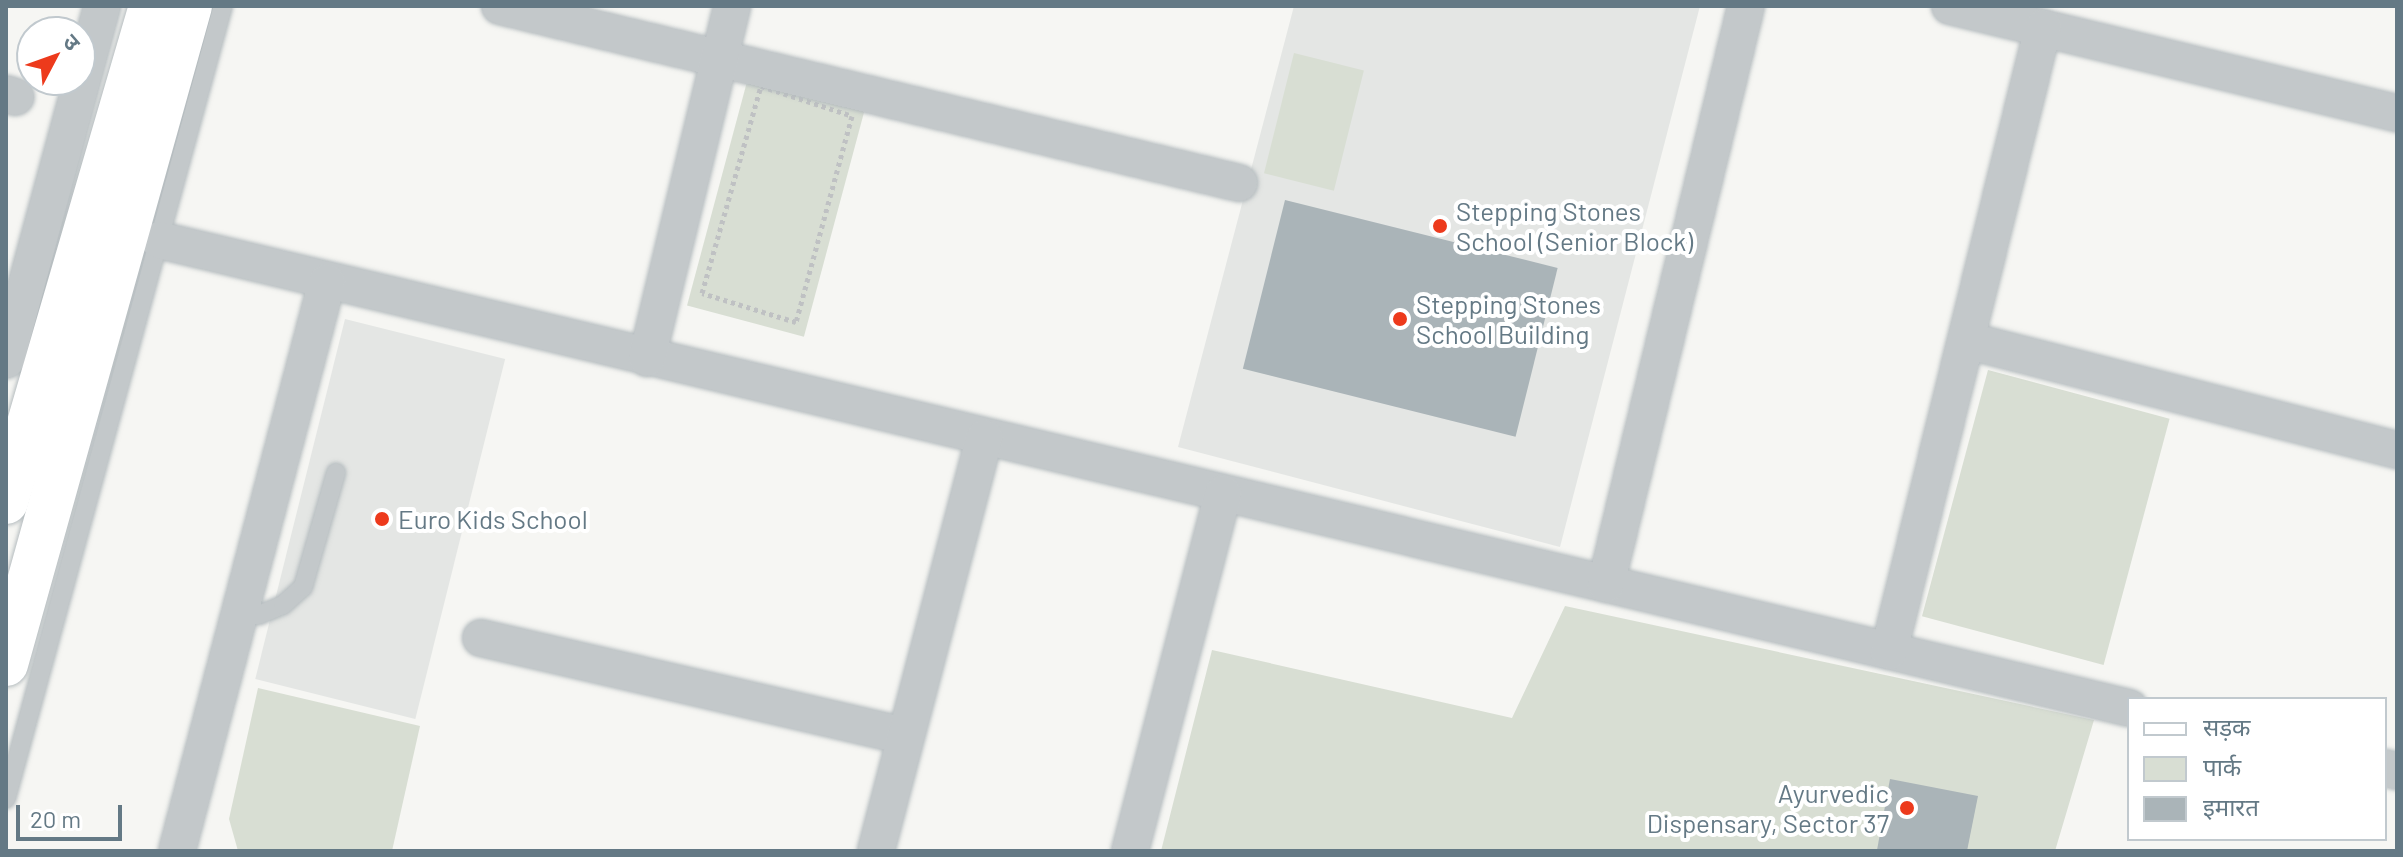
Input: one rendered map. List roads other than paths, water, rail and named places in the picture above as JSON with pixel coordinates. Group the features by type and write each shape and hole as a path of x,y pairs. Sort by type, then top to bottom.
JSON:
{"main road":[{"path":"6,502 151,6"},
{"path":"6,664 190,6"}],"street":[{"path":"6,360 102,6"},
{"path":"500,6 1239,183"},
{"path":"647,358 732,6"},
{"path":"1606,584 1746,6"},
{"path":"1950,6 2397,113"},
{"path":"1889,651 1969,341 2043,28"},
{"path":"159,240 2127,708"},
{"path":"177,851 327,282"},
{"path":"1969,341 2397,450"},
{"path":"876,851 984,438"},
{"path":"1130,851 1223,494"},
{"path":"481,638 904,736"}],"lane":[{"path":"6,799 223,6"},
{"path":"239,613 283,605 303,587 336,473"}],"place":[{"name":"Stepping Stones School (Senior Block)","path":"1440,226"},
{"name":"Stepping Stones School Building","path":"1400,319"},
{"name":"Euro Kids School","path":"382,519"},
{"name":"Ayurvedic Dispensary, Sector 37","path":"1907,808"}]}
